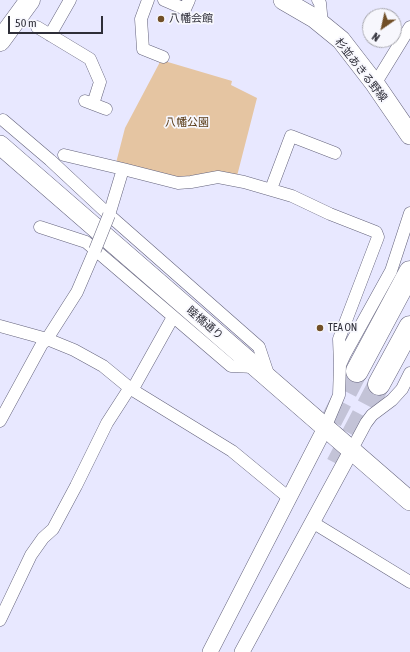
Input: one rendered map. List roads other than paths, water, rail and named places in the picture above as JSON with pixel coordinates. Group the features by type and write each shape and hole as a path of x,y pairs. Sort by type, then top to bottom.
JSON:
{"highway":[{"path":"0,41 30,0"},
{"path":"349,368 410,272"},
{"path":"379,384 410,327"}],"main road":[{"name":"杉並あきる野線","path":"283,0 322,24 341,40 410,135"},
{"name":"睦橋通り","path":"0,145 410,501"}],"street":[{"path":"50,35 70,0"},
{"path":"148,0 141,19 143,50 162,56"},
{"path":"164,0 185,9 189,0"},
{"path":"320,1 322,24"},
{"path":"37,26 90,59 100,82 89,103 106,109"},
{"path":"374,84 410,27"},
{"path":"3,120 50,160 109,215 259,347 263,372 231,366 86,242 40,227"},
{"path":"271,189 291,136 335,153"},
{"path":"64,155 178,183 218,177 244,182 292,196 330,214 376,232 378,238 339,339 349,368"},
{"path":"0,421 42,344 48,338 78,292 109,215 123,169"},
{"path":"210,652 325,428 349,368 345,354 391,271 410,213"},
{"path":"0,620 30,555 43,538 53,529 107,423 127,392 135,385 173,317"},
{"path":"0,326 48,338 103,366 131,388 232,451 289,498"},
{"path":"242,652 366,423 372,415 392,400 402,389 410,373"},
{"path":"312,522 410,582"}],"tunnel":[{"path":"331,421 357,371"},
{"path":"337,464 379,384"}],"place":[{"name":"八幡会館","path":"161,19"},
{"name":"TEA ON","path":"320,328"}],"park label":[{"name":"八幡公園","path":"187,123"}]}
